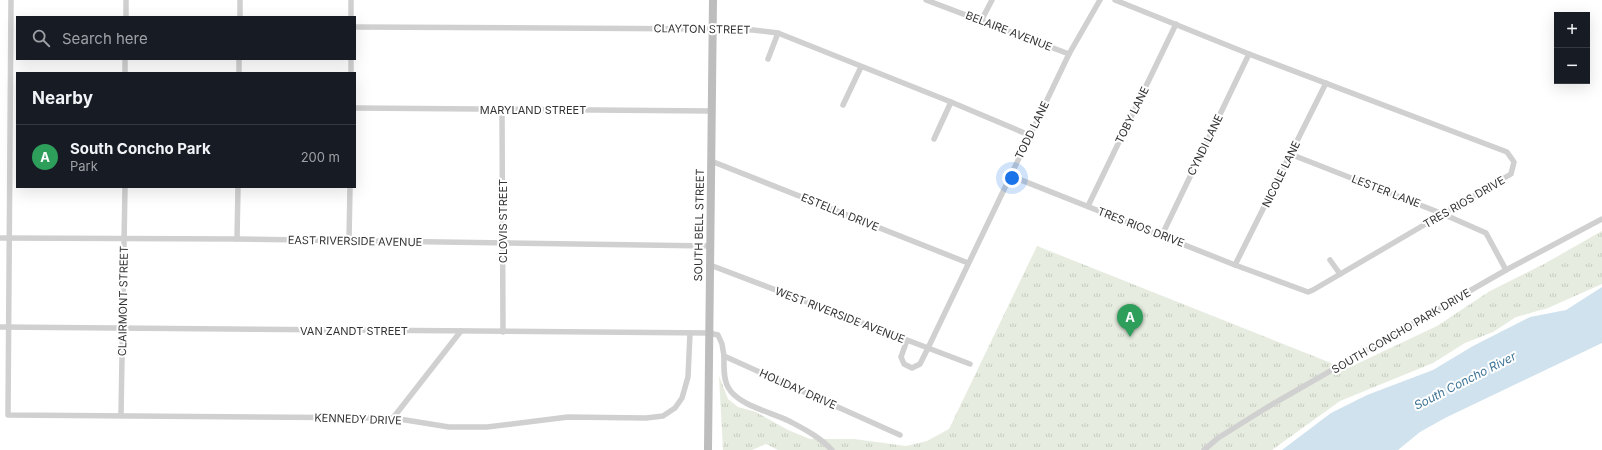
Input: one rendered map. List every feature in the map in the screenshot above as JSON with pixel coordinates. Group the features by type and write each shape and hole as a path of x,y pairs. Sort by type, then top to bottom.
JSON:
{"main road":[{"name":"SOUTH BELL STREET","path":"708,450 713,0"}],"street":[{"path":"9,327 11,0"},
{"path":"126,0 126,16"},
{"path":"240,0 240,16"},
{"path":"351,0 351,16"},
{"name":"BELAIRE AVENUE","path":"926,0 1069,54"},
{"path":"981,21 992,0"},
{"name":"TODD LANE","path":"907,340 901,357 904,364 912,368 920,364 1069,54 1100,0"},
{"name":"TRES RIOS DRIVE","path":"1010,176 1235,265 1308,292 1511,174 1514,162 1507,152 1249,54 1115,0"},
{"name":"TOBY LANE","path":"1088,206 1176,24"},
{"name":"CLAYTON STREET","path":"356,27 712,29 753,30 778,33 951,102 1029,135"},
{"path":"768,59 778,33"},
{"name":"CYNDI LANE","path":"1162,235 1249,54"},
{"path":"125,60 125,72"},
{"path":"239,60 239,72"},
{"path":"351,60 351,72"},
{"path":"843,105 861,67"},
{"name":"NICOLE LANE","path":"1235,265 1326,83"},
{"path":"934,139 951,102"},
{"path":"10,106 16,106"},
{"name":"MARYLAND STREET","path":"356,108 711,111"},
{"name":"CLOVIS STREET","path":"502,110 503,332"},
{"name":"LESTER LANE","path":"1290,154 1443,214 1486,233 1506,270"},
{"name":"ESTELLA DRIVE","path":"711,161 968,263"},
{"name":"CLAIRMONT STREET","path":"121,415 125,188"},
{"path":"237,239 238,188"},
{"path":"349,240 350,188"},
{"name":"SOUTH CONCHO PARK DRIVE","path":"1204,450 1218,438 1266,408 1506,270 1602,219"},
{"name":"EAST RIVERSIDE AVENUE","path":"0,238 349,240 710,246"},
{"path":"1330,260 1340,274"},
{"name":"WEST RIVERSIDE AVENUE","path":"710,265 970,364"},
{"name":"VAN ZANDT STREET","path":"0,327 709,333"},
{"name":"KENNEDY DRIVE","path":"9,327 8,415 393,418 449,427 487,427 568,417 646,418 663,416 675,408 682,398 688,377 690,333"},
{"path":"393,418 461,331"},
{"path":"709,333 718,335 722,344 728,387 740,400 789,421 824,441 832,450"},
{"name":"HOLIDAY DRIVE","path":"724,356 900,435"}],"green space":[{"path":"1602,231 1602,284 1548,308 1516,317 1493,332 1465,343 1433,363 1340,401 1272,450 778,450 766,444 752,450 723,450 719,376 728,399 738,407 756,412 788,430 810,439 854,439 906,446 927,441 949,429 1037,246 1346,369 1437,326 1490,291 1544,264"}],"water":[{"name":"South Concho River","path":"1602,287 1602,343 1445,418 1420,432 1398,450 1282,450 1331,413 1367,395 1433,370 1473,346 1530,317 1566,310"}],"place":[{"name":"South Concho Park","path":"1130,337"}]}
